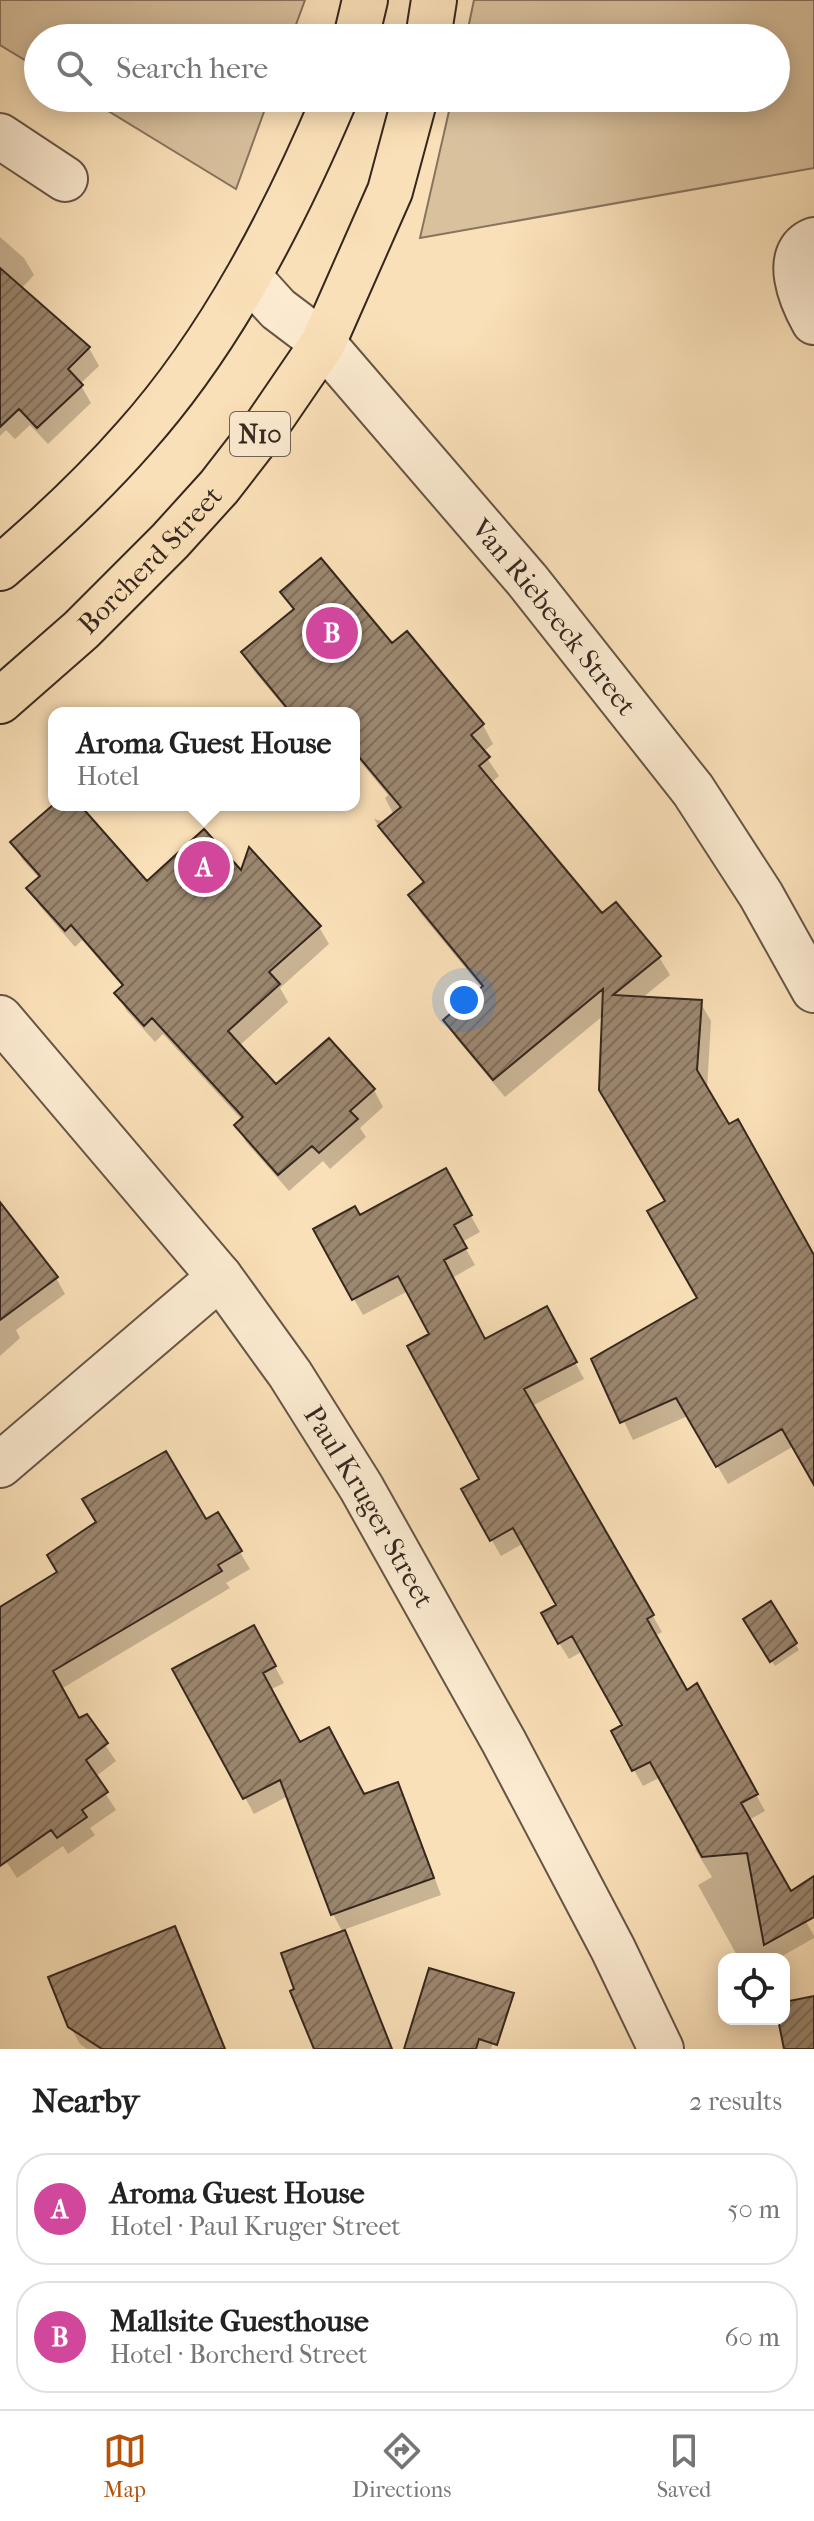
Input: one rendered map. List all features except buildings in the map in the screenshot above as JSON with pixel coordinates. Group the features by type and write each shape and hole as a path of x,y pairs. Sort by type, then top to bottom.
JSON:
{"highway":[{"path":"359,24 365,0"},
{"path":"430,24 434,0"},
{"path":"0,568 74,504 136,436 175,387 249,277 329,112"},
{"name":"Borcherd Street","path":"0,701 81,630 180,530 219,487 267,425 323,343 390,191 411,112"}],"street":[{"path":"0,136 65,179"},
{"path":"814,240 807,242 801,251 797,280 814,322"},
{"name":"Van Riebeeck Street","path":"249,277 278,309 323,343 527,580 693,790 761,895 814,990"},
{"name":"Paul Kruger Street","path":"0,1018 220,1277 290,1374 361,1487 504,1742 613,1949 661,2049"},
{"path":"0,1465 220,1277"}],"shaded area":[{"path":"0,0 305,0 296,24 24,24 24,60 0,45"},
{"path":"474,0 814,0 814,168 420,238 449,112 790,112 790,24 469,24"},
{"path":"110,112 264,112 236,189"}],"place":[{"name":"Mallsite Guesthouse","path":"332,633"},
{"name":"Aroma Guest House","path":"204,867"}]}
